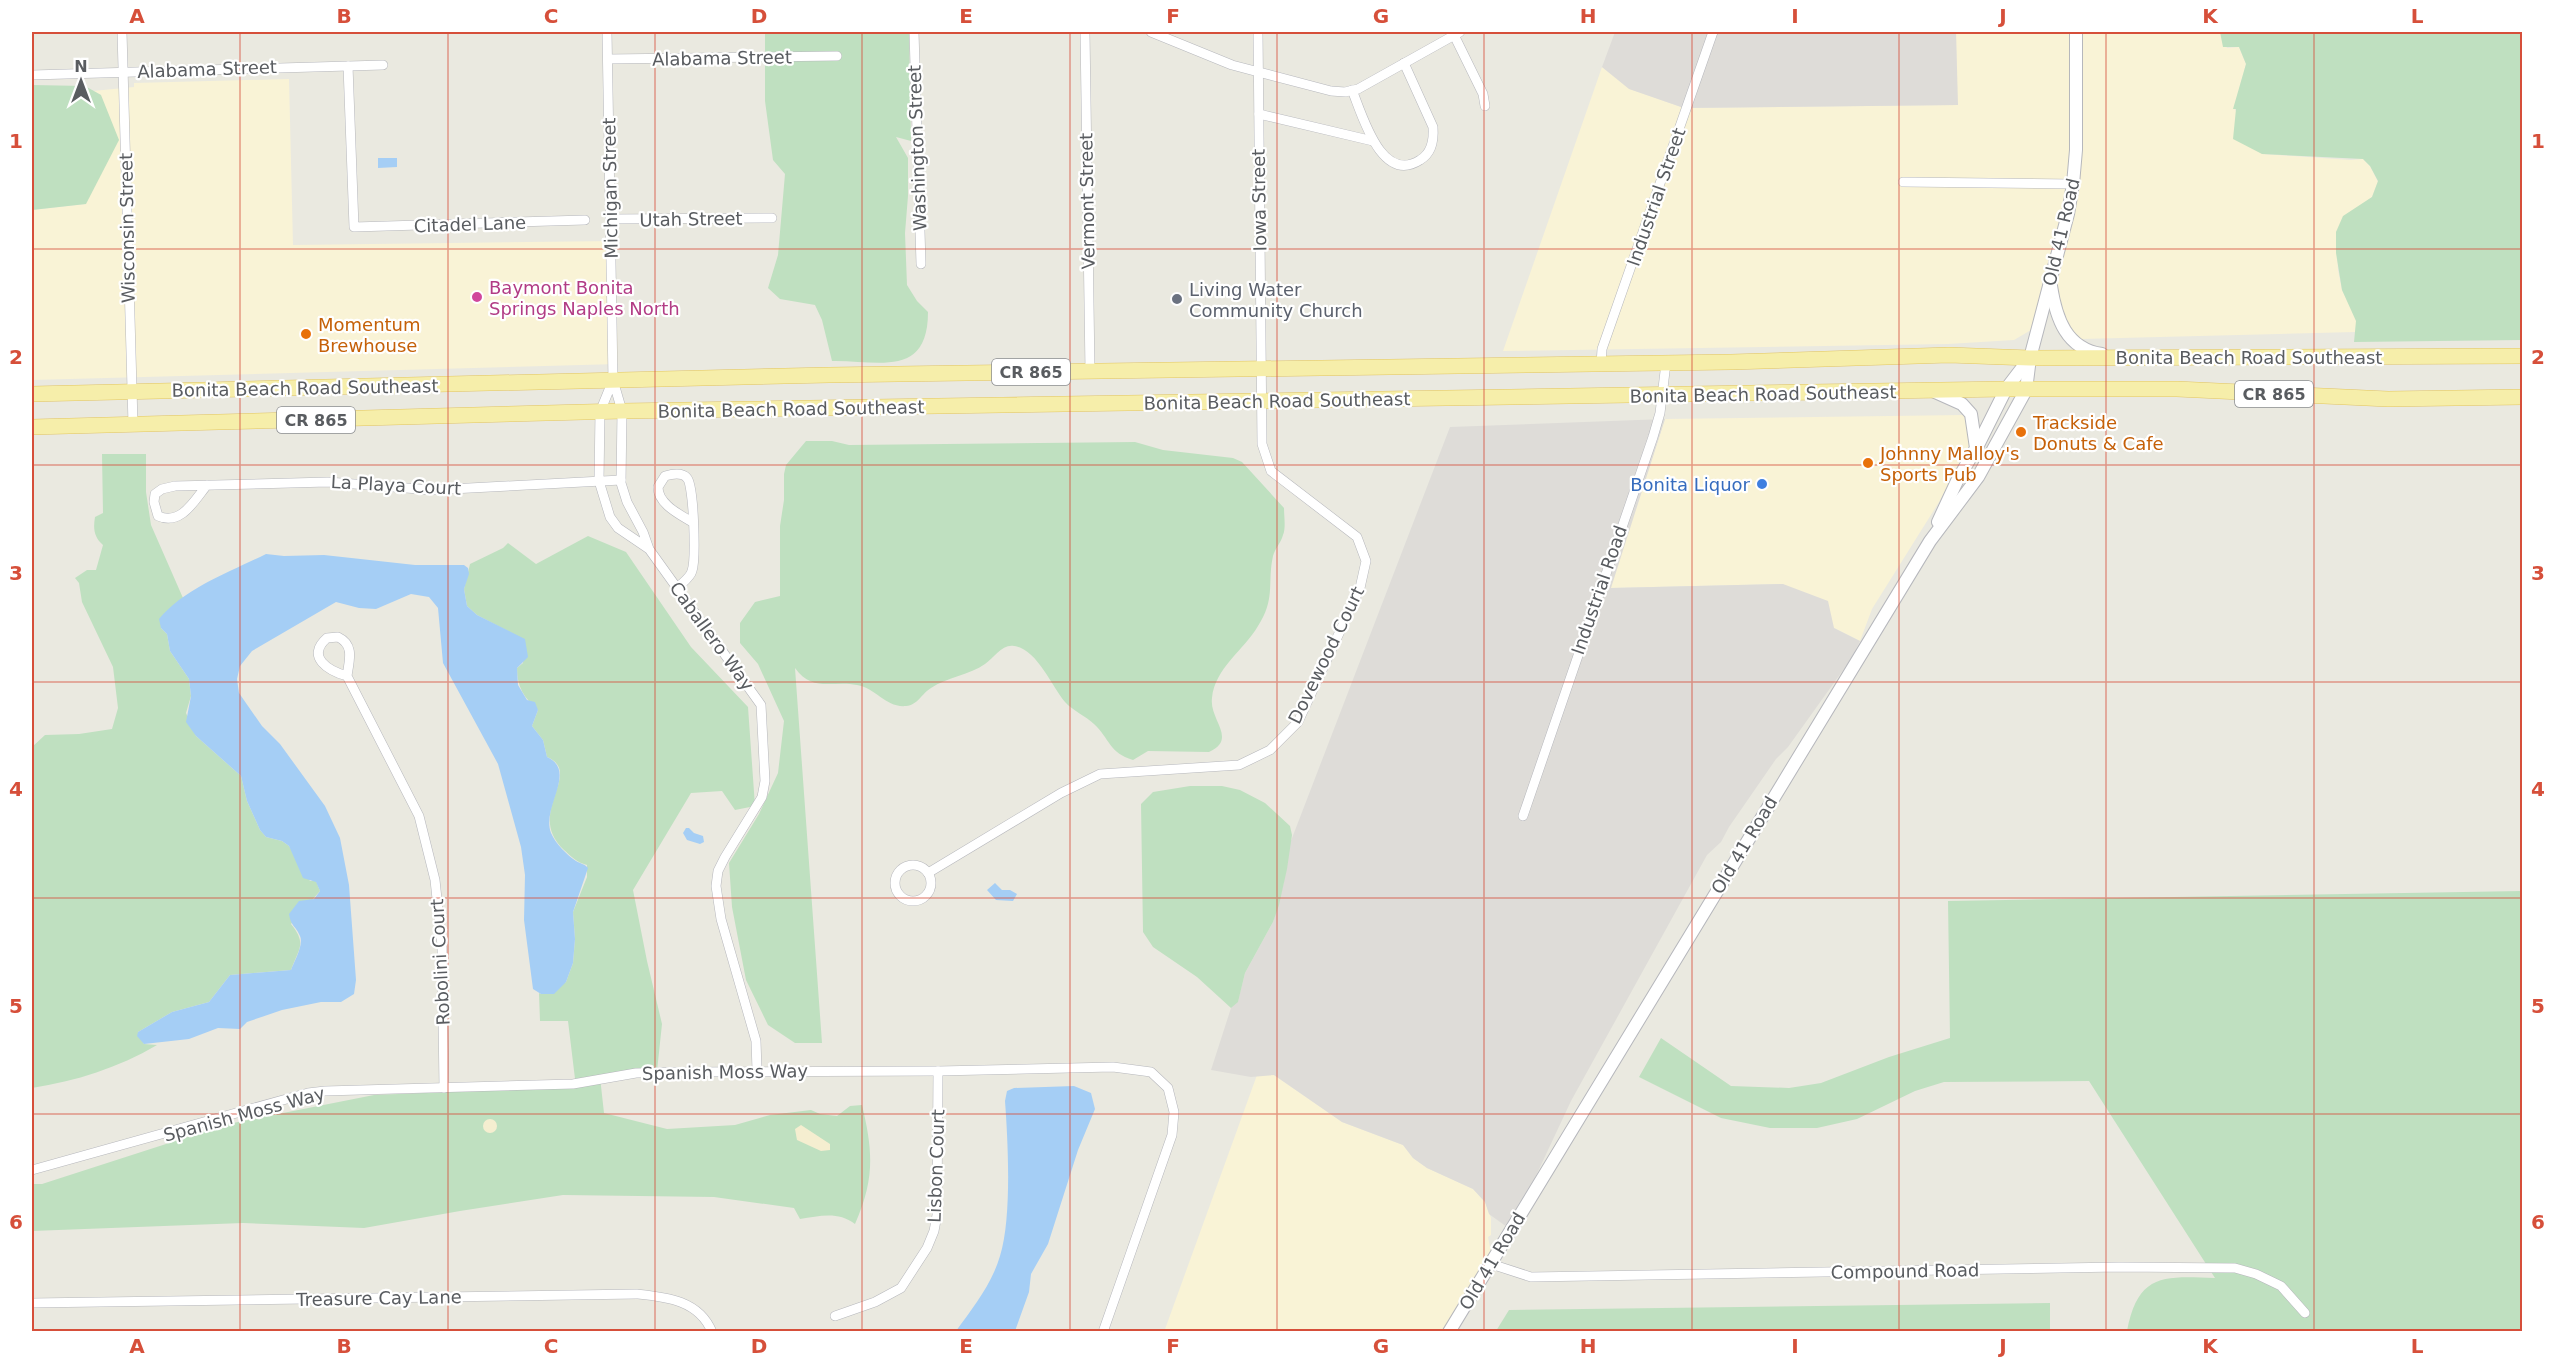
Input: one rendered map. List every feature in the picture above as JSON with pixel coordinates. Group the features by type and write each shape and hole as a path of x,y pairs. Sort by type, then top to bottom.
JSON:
{"main road":[{"name":"Bonita Beach Road Southeast","path":"32,394 613,380 1666,363 1851,356 2030,358 2523,356"},
{"name":"Bonita Beach Road Southeast","path":"32,427 622,411 2006,389 2177,389 2388,399 2523,397"}],"street":[{"name":"Wisconsin Street","path":"122,32 133,424"},
{"name":"Michigan Street","path":"607,32 613,380"},
{"name":"Washington Street","path":"914,32 921,264"},
{"name":"Vermont Street","path":"1085,32 1090,371"},
{"path":"1150,32 1232,65 1331,91 1352,90 1457,33 1483,94 1485,106"},
{"name":"Iowa Street","path":"1257,32 1261,369"},
{"name":"Industrial Street","path":"1600,364 1602,349 1713,32"},
{"name":"Old 41 Road","path":"1449,1332 1623,1042 1930,541 1978,477 2026,390 2030,358 2073,184 2076,150 2076,32"},
{"name":"Alabama Street","path":"608,59 837,56"},
{"path":"1352,90 1373,141 1386,159 1406,165 1418,162 1425,156 1432,143 1433,127 1404,63"},
{"name":"Alabama Street","path":"32,75 383,65"},
{"name":"Citadel Lane","path":"348,66 354,227 585,220"},
{"path":"1258,114 1373,141"},
{"path":"1903,182 2073,184"},
{"name":"Utah Street","path":"610,219 772,218"},
{"path":"2050,281 2055,309 2061,325 2072,340 2093,353 2124,358"},
{"name":"Old 41 Road","path":"1930,541 1957,481 2006,389 2030,358"},
{"name":"Industrial Road","path":"1523,816 1607,565 1646,457 1660,412 1666,363"},
{"name":"Dovewood Court","path":"928,873 1061,793 1100,774 1239,765 1270,750 1298,722 1360,588 1366,561 1357,537 1271,471 1262,444 1261,369"},
{"name":"Caballero Way","path":"613,380 622,411 621,480 627,502 649,549 761,705 765,782 762,796 725,857 718,872 716,886 721,919 756,1041 757,1070"},
{"name":"Caballero Way","path":"613,380 600,412 599,481 610,517 618,528 649,549"},
{"path":"1932,391 1962,405 1971,414 1976,448"},
{"path":"677,588 692,573 692,522 691,486 687,478 680,474 665,476 658,487 661,498 676,512 692,522"},
{"name":"La Playa Court","path":"207,485 174,520 158,516 154,502 155,494 162,489 207,485 328,482 432,490 621,480"},
{"path":"338,637 348,645 350,651 347,676 321,663 319,646 327,638 338,637"},
{"name":"Robolini Court","path":"347,676 419,816 435,880 442,946 444,1088"},
{"path":"907,865 919,866 928,873 929,890 921,898 904,899 896,890 895,878 907,865"},
{"name":"Spanish Moss Way","path":"32,1170 260,1109 308,1093 573,1084 636,1073 1113,1067 1151,1072 1167,1088 1174,1112 1172,1135 1103,1332"},
{"name":"Lisbon Court","path":"835,1316 875,1302 901,1288 927,1248 937,1215 938,1071"},
{"name":"Compound Road","path":"1491,1264 1531,1277 2119,1267 2235,1268 2256,1274 2281,1286 2305,1313"},
{"name":"Treasure Cay Lane","path":"32,1303 637,1294 686,1303 710,1327 712,1332"}],"shaded area":[{"path":"1615,32 1956,32 1958,105 1684,108 1629,89 1602,67"},
{"path":"1956,32 2070,32 2071,150 2068,183 2031,330 2014,340 1948,344 1503,351 1602,67 1630,89 1684,108 1957,105"},
{"path":"2081,32 2220,32 2227,48 2239,47 2246,64 2234,108 2262,154 2363,159 2370,166 2378,182 2372,197 2359,207 2336,232 2338,270 2342,290 2357,320 2355,332 2081,339 2076,335 2066,322 2060,307 2056,281 2079,184 2082,151"},
{"path":"289,79 293,245 615,241 618,364 32,380 32,210 86,204 101,95 93,91 134,87 134,83"},
{"path":"1964,415 1970,444 1939,502 1872,609 1860,641 1834,628 1783,584 1610,588 1665,419"},
{"path":"1665,419 1611,588 1783,584 1828,601 1834,628 1860,641 1851,659 1788,747 1776,759 1721,842 1707,855 1571,1101 1533,1182 1507,1227 1489,1214 1485,1202 1473,1189 1427,1168 1413,1158 1403,1145 1342,1122 1274,1075 1251,1077 1211,1070 1231,1008 1238,1001 1245,973 1273,922 1283,886 1289,846 1450,427"},
{"path":"1257,1075 1274,1075 1342,1122 1403,1145 1413,1158 1427,1168 1473,1189 1485,1202 1491,1218 1491,1235 1488,1237 1491,1252 1443,1331 1164,1332"}],"green space":[{"path":"765,32 909,32 911,141 896,137 908,158 905,233 907,285 917,301 928,312 926,333 919,348 909,357 882,363 832,361 822,320 815,305 780,299 768,288 778,255 785,174 773,160 765,101"},
{"path":"2220,32 2522,32 2522,340 2354,342 2356,321 2342,290 2336,253 2336,232 2343,216 2372,197 2378,181 2370,166 2363,159 2262,154 2233,139 2236,109 2233,109 2246,64 2239,47 2223,47"},
{"path":"32,85 85,86 101,95 119,140 86,204 32,210"},
{"path":"806,441 832,441 849,445 1135,442 1163,450 1233,458 1242,462 1284,508 1285,522 1282,538 1273,556 1269,599 1264,616 1252,635 1224,668 1214,687 1212,706 1222,735 1217,747 1209,752 1148,751 1133,760 1119,754 1094,724 1065,702 1037,661 1030,654 1014,646 1002,649 979,668 937,684 914,704 906,706 893,704 857,685 816,683 802,676 795,668 822,1043 795,1043 768,1025 746,980 732,907 729,863 759,814 778,773 784,721 758,664 740,643 740,623 755,602 780,596 780,526 784,500 784,474 786,465"},
{"path":"102,454 146,454 146,492 151,525 183,598 176,603 161,628 167,634 170,651 189,679 191,696 186,713 196,736 241,776 247,801 260,830 266,837 282,841 289,846 310,881 316,881 320,891 291,924 299,937 300,946 291,970 230,975 209,1002 172,1012 138,1032 144,1044 157,1045 96,1072 65,1082 32,1088 32,747 45,735 79,734 112,729 118,708 113,667 82,602 79,583 75,578 87,570 96,570 103,545 96,536 94,525 95,517 103,513"},
{"path":"588,536 626,552 691,647 748,707 755,806 735,810 722,791 691,793 633,890 662,1024 657,1071 600,1077 604,1113 667,1129 735,1125 770,1115 811,1110 820,1114 837,1116 850,1106 862,1105 870,1151 870,1165 866,1193 855,1224 835,1216 800,1219 794,1208 714,1197 563,1195 364,1228 243,1223 32,1231 32,1184 42,1184 228,1124 374,1095 576,1087 568,1021 540,1021 539,993 566,982 573,963 575,939 573,912 587,877 587,865 572,857 553,836 550,822 551,809 560,773 557,764 547,757 543,740 532,726 538,710 525,696 518,681 517,668 523,663 525,640 477,615 467,606 464,589 470,564 503,548 508,543 536,564"},
{"path":"1190,786 1222,786 1240,790 1265,803 1290,826 1292,835 1279,905 1273,922 1245,973 1238,1002 1231,1008 1197,977 1153,947 1143,932 1141,804 1153,792"},
{"path":"2522,891 2522,1331 2127,1331 2138,1298 2146,1288 2156,1282 2181,1277 2215,1278 2089,1081 1944,1082 1915,1091 1857,1119 1817,1128 1770,1128 1721,1118 1639,1077 1661,1038 1731,1086 1789,1088 1821,1083 1889,1057 1950,1038 1948,901"},
{"path":"2050,1303 2050,1331 1496,1331 1509,1310"}],"sand":[{"path":"490,1119 495,1121 497,1126 495,1131 490,1133 485,1131 483,1126 485,1121"},
{"path":"801,1125 830,1144 830,1150 821,1151 797,1140 795,1129"}],"water":[{"path":"378,158 397,158 397,167 378,168"},
{"path":"266,554 324,555 415,565 464,565 468,568 469,574 464,589 467,606 477,615 525,639 528,657 517,668 518,685 527,700 535,702 538,710 532,726 543,740 547,757 556,763 559,771 549,823 551,833 566,853 588,868 573,912 575,939 573,963 566,982 554,994 541,994 533,989 524,920 525,875 521,847 498,764 443,663 438,608 429,597 411,594 376,609 359,608 336,602 252,651 240,666 237,679 239,693 325,806 340,838 349,885 356,980 354,994 341,1002 321,1002 282,1010 247,1022 240,1029 218,1028 189,1039 144,1044 137,1036 138,1032 172,1012 209,1002 230,975 291,970 301,940 289,914 299,901 314,899 320,891 316,882 303,878 289,846 282,841 266,837 260,830 247,801 241,776 196,736 186,722 191,696 189,679 170,651 167,634 161,628 159,619 182,598 195,590"},
{"path":"686,828 703,836 704,842 700,844 687,840 683,833"},
{"path":"995,883 1002,890 1010,890 1017,894 1013,901 996,900 987,890"},
{"path":"1074,1086 1091,1093 1095,1109 1078,1150 1048,1244 1031,1274 1029,1292 1015,1331 956,1331 992,1276 1004,1240 1008,1201 1005,1101 1007,1091 1014,1088"}],"place":[{"name":"Baymont Bonita Springs Naples North","path":"477,297"},
{"name":"Living Water Community Church","path":"1177,299"},
{"name":"Momentum Brewhouse","path":"306,334"},
{"name":"Trackside Donuts & Cafe","path":"2021,432"},
{"name":"Johnny Malloy's Sports Pub","path":"1868,463"},
{"name":"Bonita Liquor","path":"1762,484"}]}
